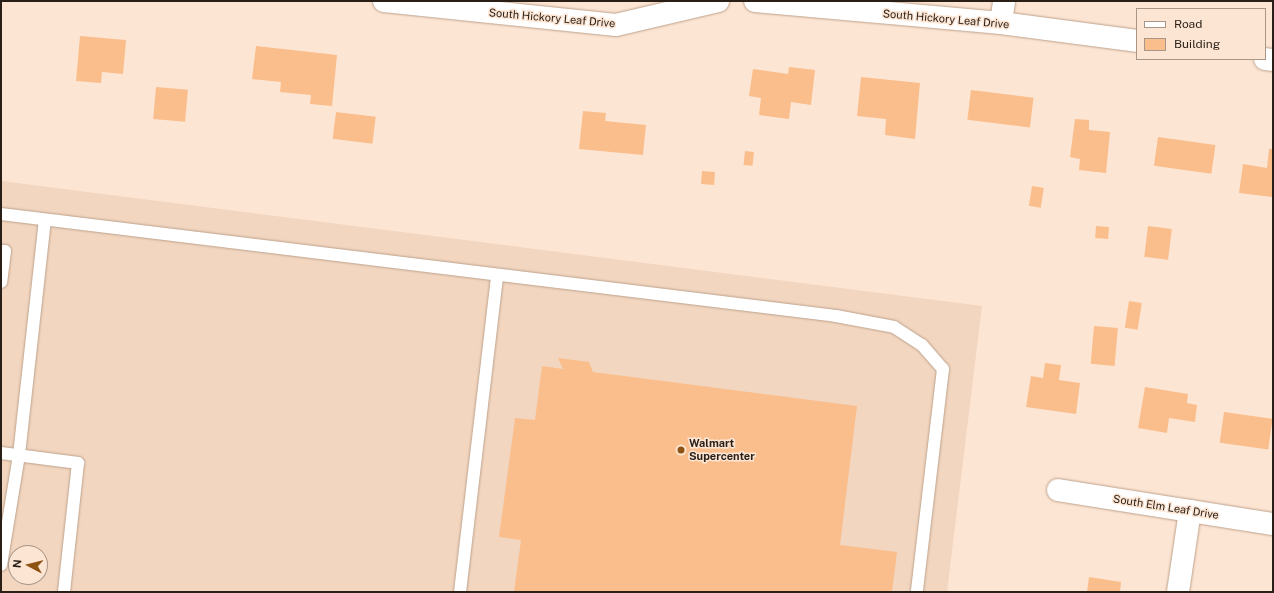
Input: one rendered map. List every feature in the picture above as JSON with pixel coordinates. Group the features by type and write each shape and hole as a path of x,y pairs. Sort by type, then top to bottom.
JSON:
{"street":[{"name":"South Hickory Leaf Drive","path":"384,1 616,25 718,1"},
{"name":"South Hickory Leaf Drive","path":"755,1 1001,23 1136,42"},
{"path":"1001,23 1004,1"},
{"name":"South Elm Leaf Drive","path":"1058,490 1273,524"},
{"path":"1178,592 1190,511"}],"lane":[{"path":"1,214 497,276 836,316 894,327 922,345 943,369 917,592"},
{"path":"1,565 19,455 45,220"},
{"path":"1,251 5,252 1,282"},
{"path":"460,592 497,276"},
{"path":"1,453 78,463 64,592"}],"shaded area":[{"path":"1,181 982,306 947,592 1,592"}],"building":[{"path":"80,36 126,40 123,74 102,72 101,83 76,81"},
{"path":"256,46 337,55 332,106 310,104 311,95 280,92 281,82 252,79"},
{"path":"789,67 815,70 811,105 791,102 789,119 759,115 761,98 749,96 753,69 788,74"},
{"path":"861,77 920,83 915,139 885,135 886,119 857,116"},
{"path":"156,87 188,90 185,122 153,119"},
{"path":"971,90 1034,98 1030,127 967,120"},
{"path":"583,111 606,113 605,121 646,125 643,155 579,149"},
{"path":"336,112 376,117 372,144 333,139"},
{"path":"1075,119 1089,120 1089,130 1110,132 1106,173 1079,170 1080,159 1070,157"},
{"path":"1158,137 1215,145 1211,174 1154,166"},
{"path":"1269,149 1273,149 1273,197 1239,193 1243,164 1267,168"},
{"path":"745,151 754,152 752,166 744,165"},
{"path":"702,171 715,172 714,185 701,184"},
{"path":"1032,186 1044,188 1041,208 1029,206"},
{"path":"1096,226 1109,227 1108,239 1095,238"},
{"path":"1148,226 1172,229 1168,260 1144,257"},
{"path":"1129,301 1142,303 1138,330 1125,328"},
{"path":"1094,326 1118,328 1115,366 1091,364"},
{"name":"Walmart Supercenter","path":"558,358 589,362 593,372 857,406 840,545 897,552 892,592 514,592 521,540 499,537 515,418 535,420 542,366 563,369"},
{"path":"1045,363 1061,365 1059,380 1080,383 1076,414 1026,407 1031,376 1043,378"},
{"path":"1145,387 1188,394 1187,403 1197,405 1195,422 1169,418 1167,433 1138,428"},
{"path":"1224,412 1273,419 1268,450 1220,443"},
{"path":"1089,577 1121,582 1120,592 1087,592"}],"place":[{"name":"Walmart Supercenter","path":"681,450"}]}
